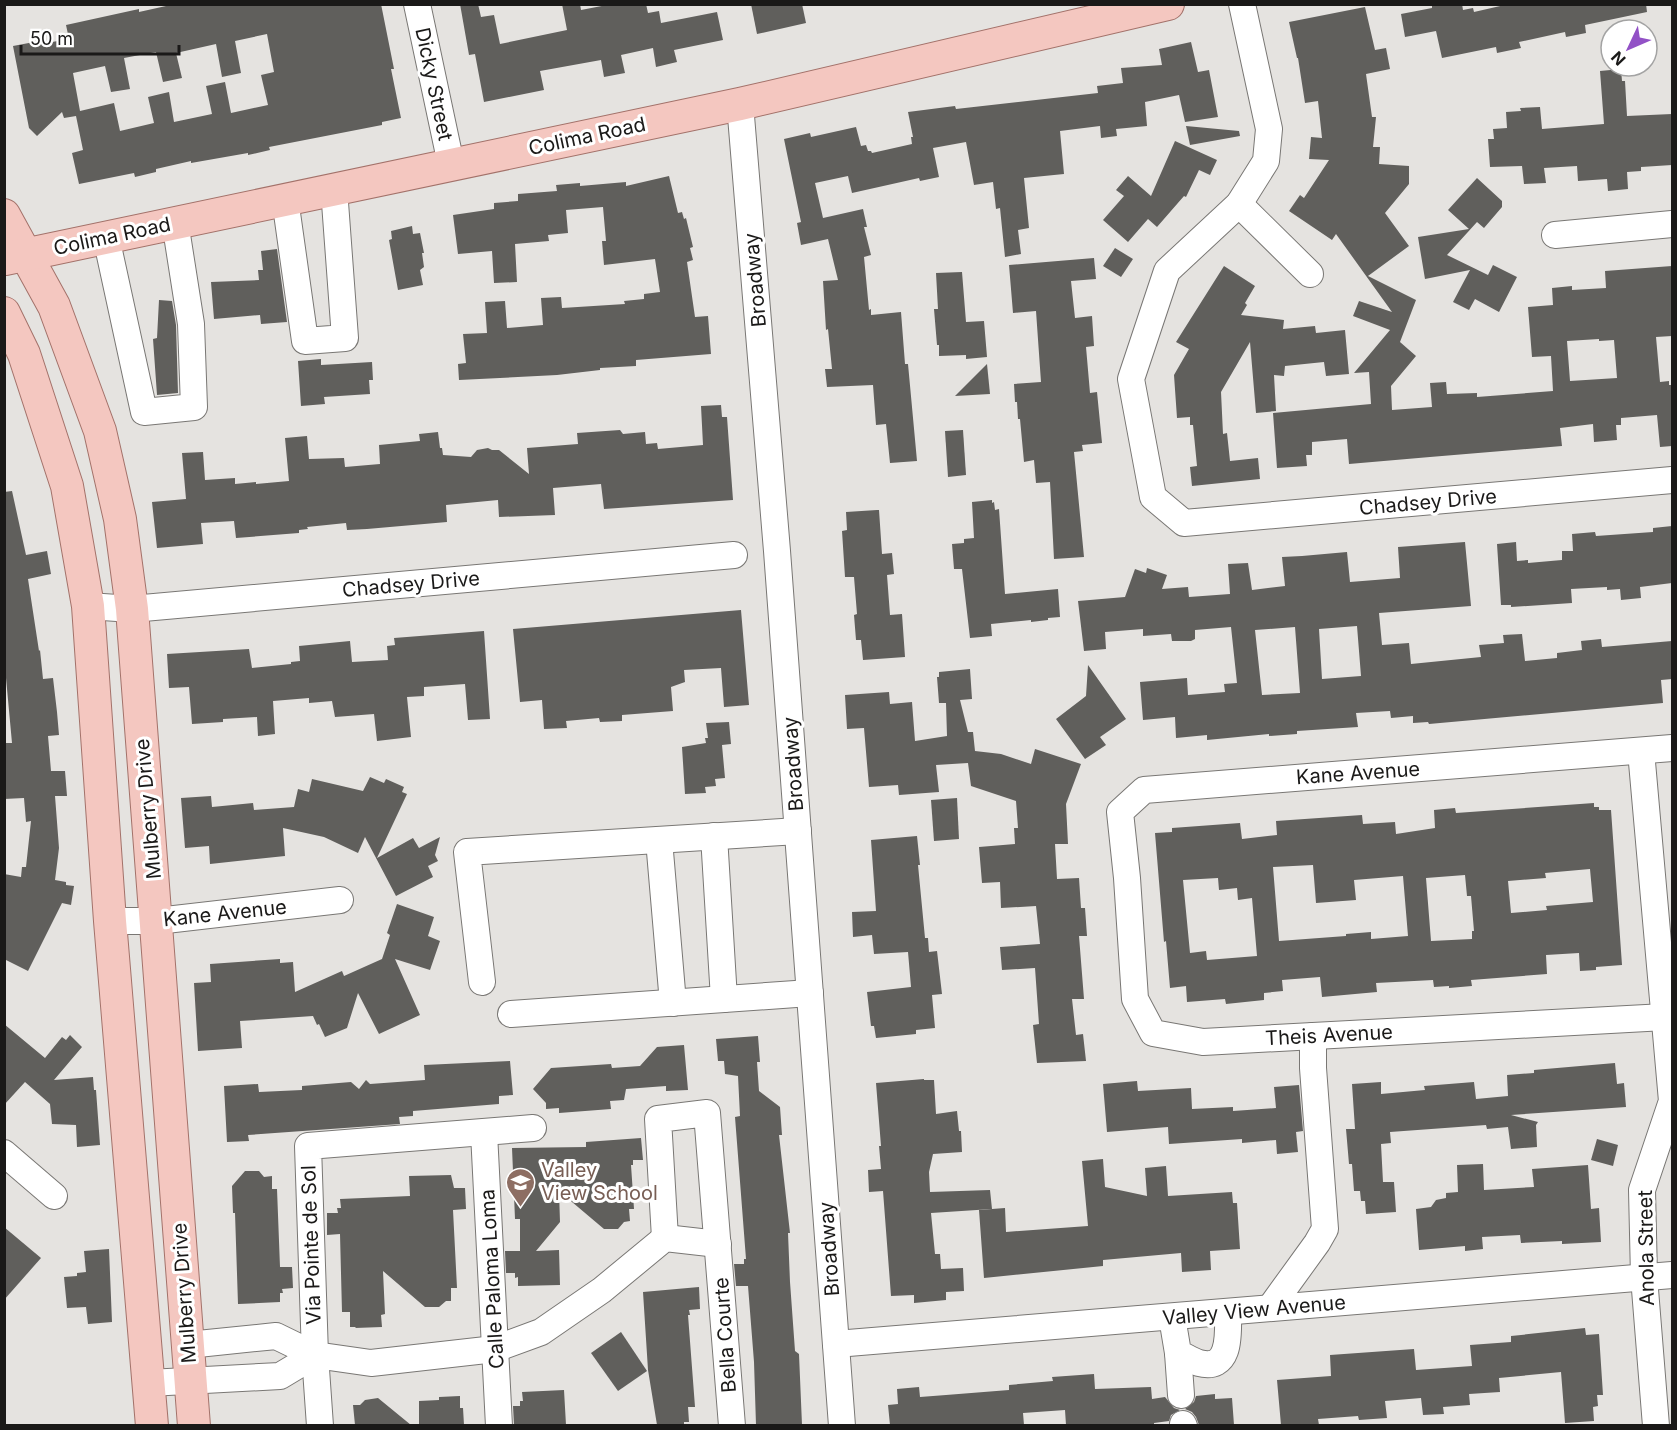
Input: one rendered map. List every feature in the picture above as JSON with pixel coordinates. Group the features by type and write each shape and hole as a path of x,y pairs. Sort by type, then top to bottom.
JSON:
{"main road":[{"name":"Colima Road","path":"15,257 740,104 1168,4"},
{"name":"Mulberry Drive","path":"4,215 15,257 54,306 100,431 120,519 132,609 194,1425"},
{"name":"Mulberry Drive","path":"4,313 24,354 67,486 87,606 110,921 152,1425"}],"street":[{"name":"Dicky Street","path":"417,4 451,164"},
{"path":"1242,4 1269,129 1266,161 1239,204 1310,274"},
{"name":"Broadway","path":"740,104 798,831 842,1425"},
{"path":"285,199 304,341 345,338 334,189"},
{"name":"Chadsey Drive","path":"1239,204 1167,271 1131,379 1153,497 1184,523 1672,480"},
{"path":"106,237 144,411 194,406 191,324 175,222"},
{"path":"1555,235 1672,224"},
{"name":"Chadsey Drive","path":"87,606 132,609 734,555"},
{"name":"Kane Avenue","path":"1127,878 1120,812 1144,790 1672,748"},
{"name":"Anola Street","path":"1641,751 1672,1101 1642,1190 1644,1277 1656,1425"},
{"path":"482,982 467,852 798,831"},
{"path":"714,836 724,999"},
{"path":"660,840 673,1003"},
{"name":"Theis Avenue","path":"1127,878 1135,999 1153,1033 1203,1042 1665,1017"},
{"name":"Kane Avenue","path":"110,921 157,921 340,900"},
{"path":"511,1014 810,993"},
{"path":"1270,1308 1325,1229 1313,1068 1313,1036"},
{"name":"Bella Courte","path":"665,1238 658,1119 707,1113 732,1425"},
{"name":"Via Pointe de Sol","path":"320,1425 315,1355 308,1146 533,1128"},
{"name":"Calle Paloma Loma","path":"484,1133 499,1425"},
{"path":"4,1153 54,1196"},
{"path":"188,1345 276,1336 315,1355 371,1363 495,1349 541,1332 602,1290 665,1238 718,1244"},
{"name":"Valley View Avenue","path":"836,1344 1672,1275"},
{"path":"1178,1353 1205,1364 1214,1363 1223,1356 1228,1346 1228,1312"},
{"path":"1172,1317 1178,1353 1180,1395"},
{"path":"149,1383 280,1376 315,1355"}],"building":[{"path":"175,4 381,4 401,118 382,122 382,125 269,147 270,150 248,155 248,153 191,163 191,161 156,169 156,172 135,177 134,173 79,184 72,153 83,150 76,116 64,118 62,112 37,136 29,128 13,46 69,39 66,25 139,9 139,12","holes":["267,34 274,72 261,75 268,105 231,113 225,82 206,86 212,114 174,122 169,92 148,97 154,123 120,131 114,103 80,111 73,73 105,66 111,92 130,89 124,58 156,52 163,82 182,78 176,53 216,44 222,77 241,73 235,41"]},
{"path":"460,4 478,4 481,17 494,15 500,44 567,30 562,4 580,4 581,10 612,4 646,4 648,13 659,11 661,23 717,12 723,40 674,50 677,62 656,67 653,48 621,55 625,73 604,77 601,60 540,71 544,90 484,102 475,54 469,55"},
{"path":"751,4 802,4 806,23 757,34"},
{"path":"1432,4 1462,4 1463,10 1473,8 1474,12 1509,4 1646,4 1647,12 1618,18 1599,18 1599,22 1585,25 1586,33 1566,37 1565,32 1519,42 1521,48 1497,53 1496,47 1442,58 1436,31 1405,37 1401,14 1432,8"},
{"path":"1365,7 1375,50 1386,48 1390,69 1366,74 1372,117 1376,117 1373,147 1380,147 1379,164 1409,166 1409,184 1385,213 1409,246 1368,276 1416,300 1400,342 1416,356 1391,386 1392,410 1432,407 1430,383 1446,382 1447,394 1477,393 1477,397 1553,391 1551,356 1532,357 1528,307 1553,305 1552,288 1572,286 1572,290 1606,288 1605,271 1672,266 1672,336 1656,337 1660,382 1669,381 1669,385 1672,385 1672,446 1660,447 1657,415 1621,418 1621,425 1616,425 1617,440 1594,442 1593,424 1560,428 1562,446 1349,464 1347,439 1312,442 1312,455 1306,455 1307,466 1277,468 1273,413 1371,404 1369,372 1354,373 1390,330 1353,316 1359,301 1392,312 1336,234 1332,240 1289,211 1300,195 1304,198 1329,160 1309,159 1311,137 1322,138 1318,101 1305,103 1298,58 1289,22","holes":["1599,339 1599,341 1614,340 1617,378 1570,381 1567,341"]},
{"path":"1191,42 1198,72 1209,70 1218,117 1185,122 1179,95 1145,102 1147,126 1116,129 1117,136 1101,138 1100,126 1060,131 1064,174 1024,178 1029,228 1018,230 1021,254 1005,257 1000,208 996,209 993,182 974,185 966,142 933,148 939,177 920,181 919,178 852,193 848,176 815,183 823,218 863,209 867,227 864,227 871,255 864,257 871,315 901,312 917,461 890,463 886,424 876,425 873,385 827,387 825,369 832,369 828,329 826,330 823,281 838,280 828,239 801,245 797,223 801,222 784,139 810,133 811,137 856,127 861,146 866,145 868,151 872,153 912,144 911,137 913,137 908,112 1098,93 1097,86 1123,83 1121,68 1162,65 1159,49"},
{"path":"1601,78 1622,78 1622,81 1625,81 1627,116 1672,114 1672,165 1641,167 1641,171 1627,172 1628,189 1608,191 1607,179 1578,181 1577,166 1544,168 1546,183 1524,184 1522,166 1490,167 1488,139 1494,139 1493,129 1507,128 1506,112 1521,111 1520,108 1540,107 1542,129 1604,124"},
{"path":"1186,126 1239,131 1240,136 1190,145"},
{"path":"1175,141 1217,160 1210,175 1199,170 1186,197 1184,196 1157,227 1148,219 1128,242 1103,220 1124,196 1116,190 1128,176 1151,196"},
{"path":"669,176 678,213 682,212 684,219 686,218 693,247 690,248 693,260 687,262 695,317 708,316 711,354 636,360 636,366 600,368 600,370 557,375 459,380 458,364 466,363 463,334 487,333 485,302 505,301 507,328 543,325 541,298 561,297 562,308 625,304 624,301 644,299 644,294 660,292 655,259 604,265 602,241 606,241 603,207 566,210 568,233 548,235 549,241 515,244 517,282 494,283 492,251 458,254 453,215 494,209 494,203 518,201 518,194 557,191 556,185 580,183 580,186 626,182 626,186"},
{"path":"1477,178 1502,201 1502,207 1484,228 1477,222 1447,255 1488,275 1493,265 1517,277 1499,312 1475,299 1469,310 1453,302 1470,270 1425,279 1418,237 1469,229 1448,210"},
{"path":"412,226 413,234 420,233 424,253 422,253 424,267 420,270 423,285 398,290 389,240 392,239 391,231"},
{"path":"1115,248 1133,259 1121,277 1103,266"},
{"path":"277,249 287,322 261,324 260,315 214,319 211,282 259,280 258,270 263,270 261,251"},
{"path":"1094,258 1096,279 1071,281 1075,318 1092,316 1094,346 1086,347 1090,393 1097,392 1102,443 1082,445 1083,451 1074,452 1084,557 1054,559 1050,482 1036,483 1034,460 1024,462 1020,419 1018,419 1017,402 1015,402 1014,384 1041,382 1036,311 1013,313 1009,265"},
{"path":"1224,266 1255,286 1241,315 1284,320 1283,329 1315,326 1316,333 1345,330 1349,374 1326,376 1324,362 1285,366 1284,376 1274,375 1276,411 1256,413 1250,342 1221,392 1223,434 1227,433 1230,461 1258,458 1260,479 1192,486 1190,467 1197,466 1193,425 1190,425 1190,417 1177,418 1174,375 1189,349 1176,342"},
{"path":"962,272 966,322 984,321 987,357 966,359 966,355 939,356 934,309 938,309 936,273"},
{"path":"159,300 172,301 176,325 178,393 157,395 153,339 157,338"},
{"path":"321,359 321,365 372,362 373,380 369,380 370,394 324,397 325,404 301,406 298,361"},
{"path":"987,364 990,394 955,396"},
{"path":"721,405 722,417 727,417 733,500 604,509 601,484 553,488 555,515 499,517 498,500 446,505 447,522 367,529 347,530 346,523 307,527 308,529 299,530 299,533 236,538 234,521 201,523 203,544 157,548 152,502 186,499 182,453 203,452 205,480 235,478 235,484 256,482 256,484 289,481 285,438 307,436 309,459 344,458 345,467 380,464 379,445 420,441 419,434 438,432 443,455 471,457 477,450 488,448 499,450 529,474 527,448 578,444 577,433 620,430 623,434 645,432 646,444 657,443 658,449 703,445 701,406"},
{"path":"963,430 966,475 948,477 945,431"},
{"path":"12,491 26,555 47,551 51,574 28,579 43,679 53,678 59,735 48,736 51,771 65,771 67,796 55,796 59,848 55,880 74,886 71,905 62,903 28,971 4,959 4,874 21,877 22,867 26,867 31,821 26,822 24,798 4,799 4,743 12,743 6,678 4,678 4,492"},
{"path":"992,500 995,510 999,509 1005,594 1058,589 1060,617 1031,622 1031,620 991,624 992,636 970,638 962,569 954,569 952,544 964,543 964,539 974,538 972,502"},
{"path":"879,510 882,554 892,553 894,574 887,575 890,615 902,614 905,657 863,660 861,640 856,640 854,615 857,614 854,577 845,577 842,531 847,530 846,512"},
{"path":"1672,526 1672,583 1640,587 1641,598 1621,600 1620,589 1607,590 1607,587 1571,589 1572,603 1511,607 1511,605 1501,605 1497,544 1516,542 1517,561 1528,560 1528,563 1562,560 1562,551 1573,551 1572,534 1595,532 1596,536 1653,532 1653,528"},
{"path":"1465,542 1471,606 1379,613 1382,645 1409,643 1411,664 1481,657 1479,645 1504,643 1503,635 1522,634 1525,661 1557,658 1557,653 1582,650 1581,641 1601,639 1602,647 1672,641 1672,679 1661,680 1663,703 1429,724 1428,722 1413,723 1413,716 1391,718 1390,711 1356,713 1358,727 1207,740 1207,735 1176,738 1175,717 1143,720 1140,682 1187,678 1188,695 1225,692 1224,684 1237,683 1231,627 1195,630 1195,639 1191,641 1172,641 1171,634 1143,636 1143,629 1105,632 1106,649 1084,651 1078,601 1125,597 1135,569 1146,573 1147,568 1167,575 1162,589 1188,587 1189,597 1230,594 1228,564 1248,563 1252,590 1285,586 1282,557 1347,552 1350,582 1400,578 1398,547","holes":["1357,626 1361,676 1322,679 1319,629","1295,627 1300,693 1262,695 1255,630"]},
{"path":"741,610 749,705 724,707 721,668 684,670 685,682 671,687 673,711 622,715 622,721 600,722 599,718 566,721 567,728 544,729 542,700 520,702 513,629"},
{"path":"484,631 490,719 468,720 465,684 424,687 424,696 407,697 411,737 377,741 374,714 335,717 332,701 309,703 309,698 273,701 275,734 258,736 257,717 192,724 189,687 169,688 167,654 249,649 252,668 300,661 299,646 350,641 352,662 388,660 387,646 395,645 394,638"},
{"path":"1088,665 1126,719 1100,737 1106,745 1085,759 1056,719 1086,696"},
{"path":"970,669 972,699 960,700 968,732 973,732 975,751 1001,754 1031,764 1035,749 1081,764 1066,804 1068,844 1055,844 1057,879 1079,878 1081,908 1085,908 1087,936 1079,936 1084,999 1072,999 1076,1035 1083,1034 1086,1061 1037,1063 1033,1025 1039,1024 1035,968 1002,970 1000,947 1040,944 1036,906 1001,908 1000,882 982,883 979,847 1015,844 1014,828 1018,828 1016,801 971,786 968,763 936,765 939,792 899,795 898,785 869,787 864,728 847,729 845,695 889,692 890,704 912,702 915,741 947,736 946,703 939,703 937,677 939,677 939,672"},
{"path":"729,722 731,744 722,745 725,778 715,779 716,786 705,787 706,793 685,794 682,747 706,743 705,738 708,738 706,723"},
{"path":"370,777 384,783 386,779 404,787 402,792 407,794 377,858 413,838 419,848 440,837 435,855 438,861 428,866 433,877 396,896 365,837 358,853 324,837 283,828 285,856 210,864 209,846 185,848 181,798 211,796 212,807 253,803 254,810 294,807 298,789 309,792 312,779 363,791"},
{"path":"957,798 959,839 934,841 931,800"},
{"path":"1594,803 1594,807 1599,807 1599,810 1611,810 1622,965 1580,971 1579,953 1546,955 1547,974 1471,980 1472,986 1449,988 1449,986 1434,987 1433,980 1376,983 1377,992 1322,997 1320,977 1282,980 1283,991 1264,993 1264,1000 1226,1004 1225,999 1187,1002 1186,986 1170,988 1155,833 1172,832 1172,828 1240,823 1242,839 1277,835 1276,821 1362,815 1363,824 1395,822 1396,834 1435,828 1434,810 1455,808 1456,813","holes":["1313,865 1316,903 1356,900 1354,880 1403,876 1408,936 1371,939 1371,932 1279,941 1273,867","1590,869 1593,902 1546,906 1547,910 1511,913 1508,881 1546,878 1545,873","1465,875 1467,896 1471,896 1474,931 1472,931 1472,939 1431,941 1426,878","1218,878 1219,890 1237,888 1238,900 1252,898 1257,956 1207,960 1206,951 1190,953 1183,880"]},
{"path":"917,836 925,938 928,938 929,952 937,951 942,994 932,995 935,1028 916,1030 916,1034 876,1038 874,1026 871,1026 867,992 911,987 908,952 874,954 872,935 853,937 852,912 876,911 871,840"},
{"path":"397,904 434,917 428,936 440,941 430,970 395,959 420,1015 379,1034 358,993 347,1028 325,1037 313,1016 240,1021 242,1048 198,1051 194,983 211,982 210,964 280,959 280,963 293,962 295,992 342,971 344,976 382,959 390,935 387,933"},
{"path":"4,1024 45,1058 62,1037 66,1040 70,1035 82,1047 54,1080 93,1077 100,1145 77,1147 76,1125 52,1124 50,1104 25,1082 4,1105"},
{"path":"758,1036 759,1091 780,1107 782,1135 779,1135 790,1233 788,1233 790,1282 795,1351 799,1354 802,1425 756,1425 748,1286 736,1286 734,1264 744,1264 744,1259 746,1259 735,1117 740,1116 738,1076 725,1074 724,1061 718,1061 716,1039"},
{"path":"684,1045 688,1090 666,1091 666,1086 626,1089 624,1100 610,1101 611,1109 559,1113 559,1108 546,1109 546,1103 533,1089 551,1068 611,1064 612,1068 640,1066 657,1047"},
{"path":"510,1061 513,1095 499,1096 499,1104 413,1111 413,1116 399,1117 400,1124 248,1135 249,1141 227,1142 224,1086 258,1084 259,1092 302,1090 302,1086 351,1082 359,1089 366,1080 370,1084 425,1080 424,1065"},
{"path":"1615,1063 1617,1084 1624,1083 1626,1107 1511,1115 1538,1122 1536,1125 1537,1147 1511,1149 1508,1127 1487,1129 1486,1125 1390,1132 1391,1143 1381,1144 1383,1182 1394,1182 1396,1212 1366,1214 1365,1201 1361,1201 1360,1191 1354,1191 1352,1164 1349,1164 1346,1129 1355,1129 1352,1084 1381,1082 1381,1094 1425,1090 1424,1086 1474,1082 1476,1099 1508,1096 1507,1075 1534,1073 1534,1070"},
{"path":"934,1080 936,1114 957,1111 959,1131 961,1131 962,1152 933,1154 929,1172 930,1192 990,1190 992,1209 931,1213 935,1254 940,1254 941,1269 963,1268 964,1291 946,1292 946,1300 914,1303 914,1295 891,1296 883,1191 869,1192 868,1170 881,1169 876,1083"},
{"path":"1137,1081 1138,1091 1191,1088 1192,1109 1233,1107 1233,1111 1276,1108 1274,1087 1299,1085 1303,1131 1296,1132 1298,1152 1277,1154 1276,1140 1242,1143 1242,1139 1169,1144 1168,1127 1107,1132 1103,1084"},
{"path":"641,1138 643,1160 633,1160 633,1165 631,1165 634,1209 629,1209 630,1221 624,1222 618,1229 604,1229 559,1191 560,1222 536,1251 559,1250 560,1285 518,1286 518,1277 515,1278 515,1273 506,1273 505,1251 520,1251 520,1219 515,1219 512,1148 586,1147 586,1142"},
{"path":"1597,1139 1618,1145 1613,1166 1591,1160"},
{"path":"1103,1159 1105,1187 1147,1196 1145,1168 1166,1166 1168,1196 1232,1192 1233,1203 1237,1203 1240,1249 1210,1251 1211,1270 1182,1272 1181,1253 1103,1260 1103,1266 984,1278 979,1210 1005,1208 1006,1232 1088,1226 1082,1161"},
{"path":"1483,1164 1484,1190 1534,1187 1532,1169 1588,1165 1591,1209 1599,1208 1601,1242 1521,1243 1520,1235 1482,1237 1483,1249 1465,1251 1465,1246 1419,1250 1416,1209 1431,1207 1436,1200 1446,1198 1446,1193 1458,1192 1457,1165"},
{"path":"245,1171 259,1171 264,1177 272,1176 272,1189 277,1189 280,1267 292,1267 293,1288 282,1289 280,1302 238,1304 232,1186"},
{"path":"451,1175 454,1188 465,1188 466,1209 453,1210 457,1288 451,1288 451,1301 446,1301 439,1307 425,1307 383,1271 385,1314 381,1315 382,1327 350,1327 350,1312 342,1312 340,1234 327,1235 327,1213 338,1213 337,1208 341,1208 340,1199 410,1196 409,1176"},
{"path":"4,1227 41,1258 4,1300"},
{"path":"109,1249 112,1322 88,1324 86,1307 67,1308 64,1277 77,1276 77,1273 86,1272 84,1251"},
{"path":"699,1287 700,1309 689,1310 690,1315 688,1315 695,1407 688,1407 689,1422 657,1425 648,1370 643,1292"},
{"path":"1585,1328 1586,1335 1599,1334 1603,1395 1597,1395 1598,1406 1593,1407 1594,1421 1565,1423 1561,1372 1499,1378 1500,1392 1469,1394 1470,1405 1443,1407 1444,1414 1423,1415 1421,1398 1385,1401 1387,1418 1359,1420 1358,1416 1318,1419 1319,1425 1281,1425 1277,1380 1331,1376 1330,1355 1414,1349 1416,1370 1472,1366 1470,1345 1511,1342 1511,1336"},
{"path":"621,1332 647,1371 618,1391 591,1353"},
{"path":"1094,1374 1095,1389 1151,1387 1152,1399 1165,1397 1174,1408 1180,1410 1171,1415 1169,1421 1154,1423 1154,1425 1066,1425 1065,1410 1023,1413 1024,1425 890,1425 888,1405 898,1404 897,1389 919,1387 920,1397 1009,1390 1009,1385 1053,1381 1052,1377"},
{"path":"564,1390 566,1425 514,1425 513,1406 520,1406 520,1401 523,1401 522,1392"},
{"path":"1215,1394 1215,1399 1232,1398 1234,1425 1199,1425 1192,1412 1185,1409 1194,1402 1196,1396"},
{"path":"460,1396 464,1425 419,1425 419,1401"},
{"path":"378,1398 411,1425 355,1425 353,1405 360,1405 365,1400"}],"place":[{"name":"Valley View School","path":"520,1208"}]}
